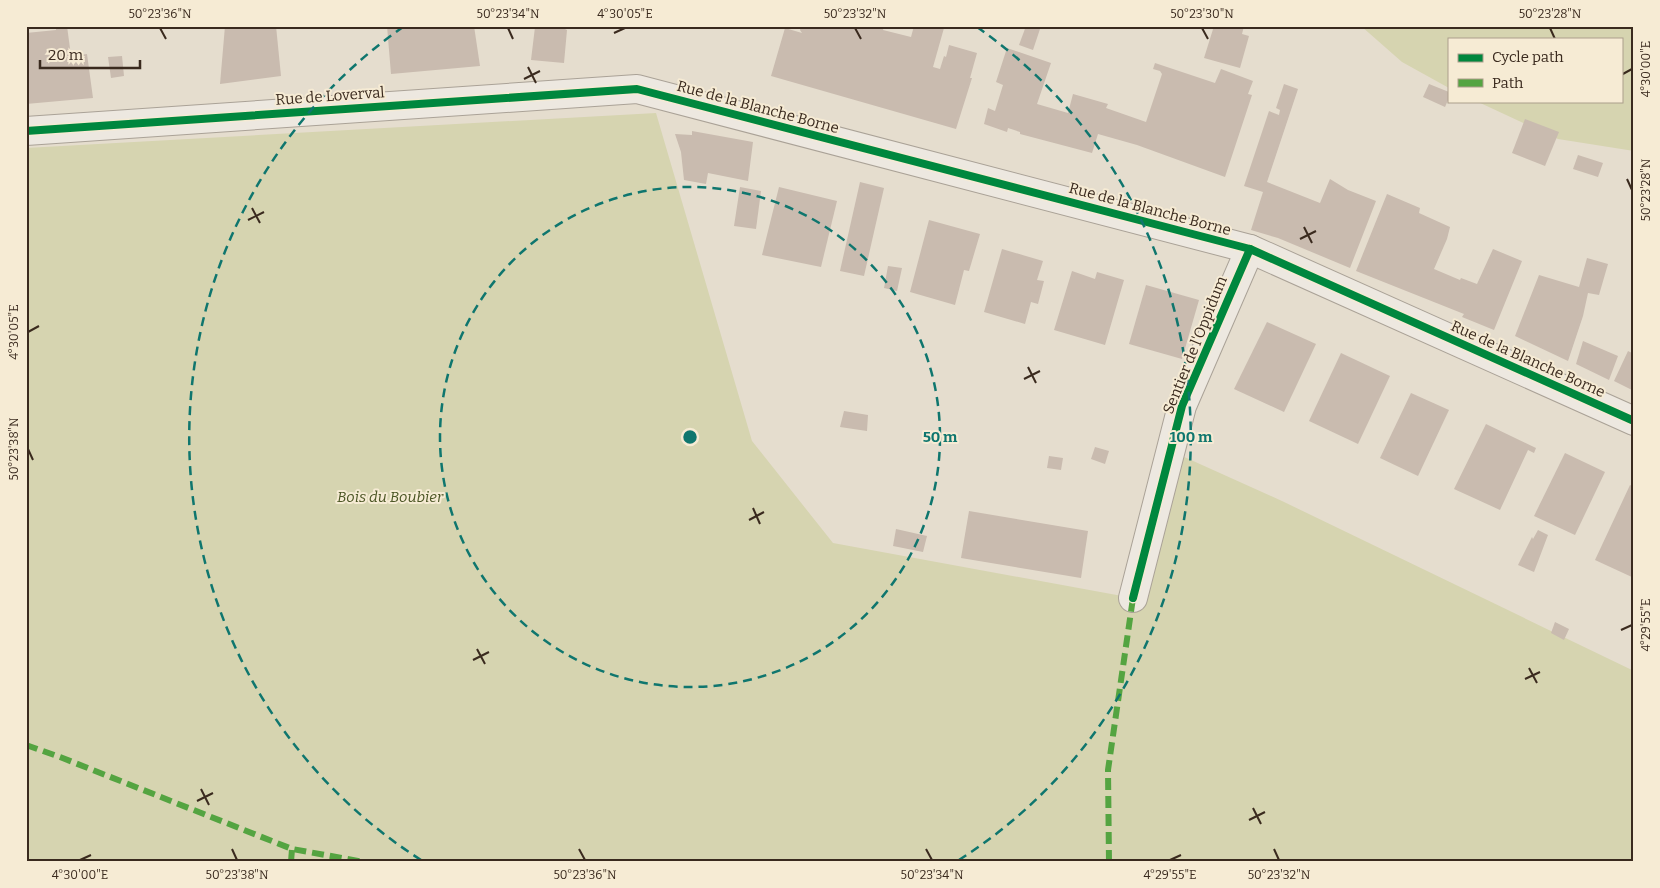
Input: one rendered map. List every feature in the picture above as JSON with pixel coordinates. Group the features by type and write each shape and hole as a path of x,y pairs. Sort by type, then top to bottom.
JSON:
{"street":[{"name":"Rue de Loverval","path":"26,131 636,89"},
{"name":"Rue de la Blanche Borne","path":"636,89 1250,249 1634,421"},
{"name":"Sentier de l'Oppidum","path":"1133,598 1182,406 1250,249"}],"green space":[{"path":"1361,26 1634,26 1634,151 1558,139 1478,102 1622,102 1622,38 1448,38 1448,87 1402,62"},
{"name":"Bois du Boubier","path":"656,113 752,441 833,543 1133,598 1171,451 1282,501 1634,671 1634,862 26,862 26,148"}],"building":[{"path":"56,26 67,26 71,56 87,54 93,98 26,104 26,33 56,30"},
{"path":"225,26 276,26 281,76 220,84"},
{"path":"387,26 474,26 480,66 391,74"},
{"path":"565,26 567,30 564,63 531,60 535,27"},
{"path":"801,26 833,26 837,28 838,26 884,26 883,30 911,37 914,26 937,26 944,28 933,67 940,69 949,45 977,53 970,78 972,78 956,129 771,76 785,28 802,33 800,30"},
{"path":"1026,26 1041,26 1033,50 1019,45"},
{"path":"1214,26 1244,26 1242,34 1249,36 1240,68 1204,58"},
{"path":"1007,48 1051,63 1037,104 1068,113 1073,94 1108,104 1106,108 1146,122 1162,74 1160,71 1153,69 1155,63 1215,83 1221,69 1253,81 1248,94 1252,95 1225,177 1137,145 1098,134 1092,153 1020,134 1020,132 1008,128 1007,132 984,124 988,108 995,111 1003,85 996,82"},
{"path":"122,56 124,76 111,78 108,57"},
{"path":"1284,84 1298,89 1267,182 1320,203 1330,179 1348,190 1376,201 1350,268 1278,238 1251,230 1263,192 1244,186 1269,111 1279,115 1280,110 1276,108"},
{"path":"1429,84 1448,92 1448,100 1445,107 1423,97"},
{"path":"1525,119 1559,132 1545,166 1512,153"},
{"path":"692,131 753,142 748,181 708,173 706,184 684,180 681,152 675,134 692,135"},
{"path":"1578,155 1603,163 1598,177 1573,169"},
{"path":"860,182 884,188 864,276 840,271"},
{"path":"740,187 761,191 756,229 734,226"},
{"path":"779,187 837,201 821,267 762,255"},
{"path":"1387,194 1420,208 1419,213 1450,227 1434,269 1460,280 1461,278 1477,284 1493,249 1522,261 1494,330 1462,317 1464,314 1356,271"},
{"path":"929,220 980,234 969,271 964,270 955,305 910,292"},
{"path":"1002,249 1043,261 1037,280 1044,281 1038,304 1031,302 1025,324 984,312"},
{"path":"1587,258 1608,264 1599,295 1588,293 1583,316 1568,361 1515,336 1539,275 1579,287"},
{"path":"888,266 902,268 897,291 884,288"},
{"path":"1072,271 1095,279 1097,272 1124,280 1105,345 1054,330"},
{"path":"1146,285 1199,300 1182,359 1129,344"},
{"path":"1267,322 1316,344 1284,412 1234,389"},
{"path":"1583,341 1618,356 1609,380 1576,364"},
{"path":"1634,348 1634,391 1614,381 1628,351 1632,353"},
{"path":"1341,353 1390,376 1358,444 1309,421"},
{"path":"1411,393 1449,410 1418,476 1380,458"},
{"path":"844,411 868,415 867,431 840,427"},
{"path":"1486,424 1536,448 1534,453 1528,450 1500,510 1454,489"},
{"path":"1095,447 1109,451 1105,464 1091,459"},
{"path":"1565,453 1605,472 1575,535 1534,516"},
{"path":"1049,456 1063,458 1061,470 1047,468"},
{"path":"1630,485 1634,487 1634,578 1595,560"},
{"path":"969,511 1088,531 1081,578 961,558"},
{"path":"896,529 927,536 923,552 893,546"},
{"path":"1538,530 1548,535 1534,572 1518,565 1532,537 1533,539"},
{"path":"1555,622 1569,629 1564,640 1551,633"}],"marked path":[{"path":"1109,862 1108,770 1133,598"},
{"path":"26,745 292,849 364,862"},
{"path":"291,862 292,849"}],"cycle path":[{"path":"26,131 637,89 1250,249 1634,421"},
{"path":"1133,598 1182,406 1250,249"}]}
